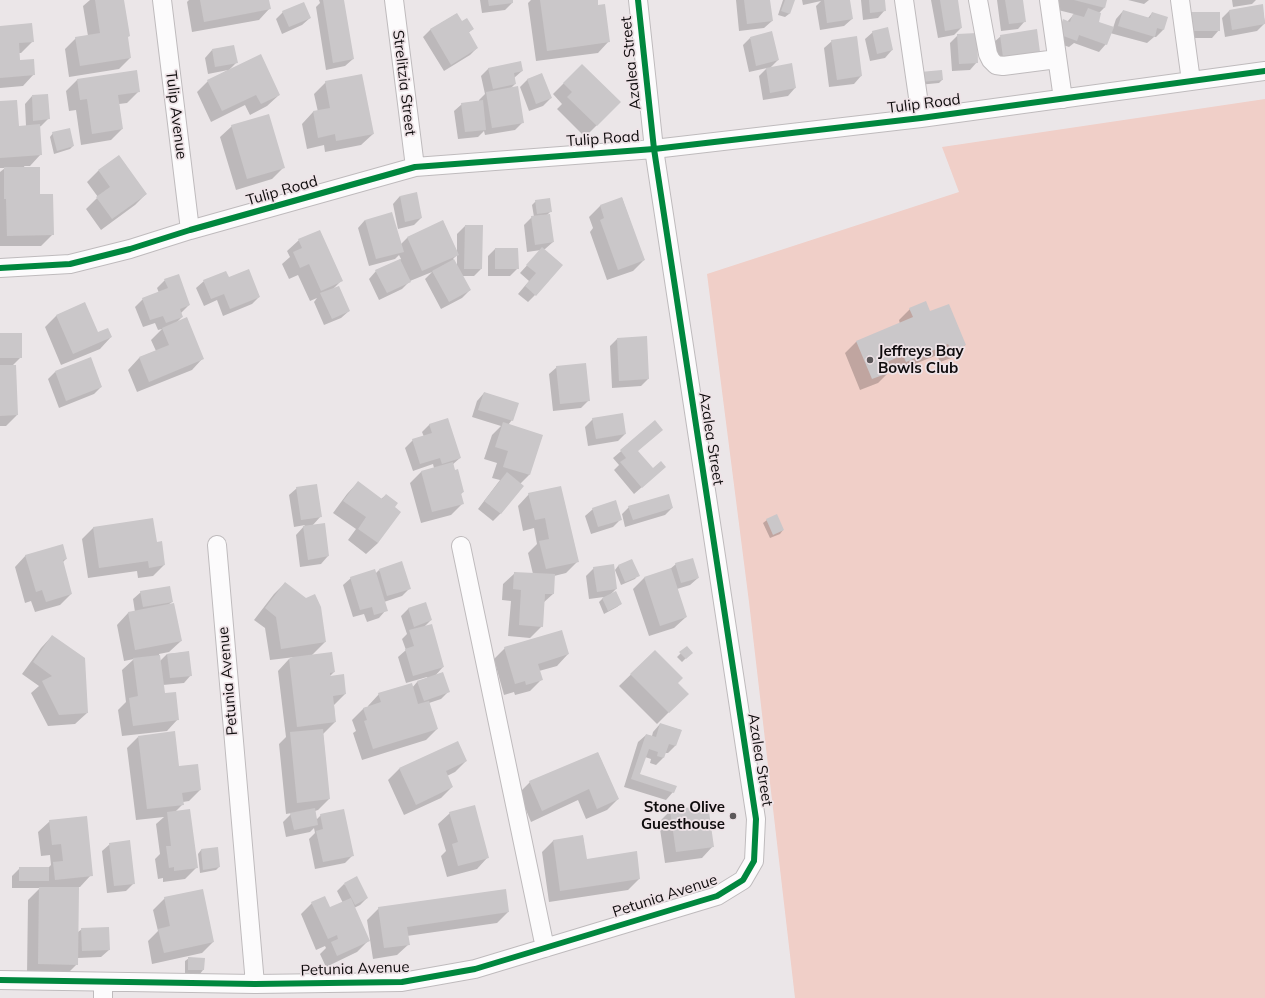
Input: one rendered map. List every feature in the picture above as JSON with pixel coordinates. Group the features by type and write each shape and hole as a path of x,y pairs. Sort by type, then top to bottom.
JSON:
{"street":[{"name":"Tulip Avenue","path":"162,0 190,230"},
{"name":"Strelitzia Street","path":"394,0 415,167"},
{"name":"Azalea Street","path":"638,0 654,149 756,820 754,861 743,880"},
{"path":"904,0 921,118"},
{"path":"978,0 988,54 996,65 1003,66 1057,59"},
{"path":"1049,0 1063,99"},
{"path":"1180,0 1192,81"},
{"name":"Tulip Road","path":"0,268 70,264 415,167 654,149 921,118 1265,71"},
{"name":"Petunia Avenue","path":"217,545 255,984"},
{"path":"461,546 545,948"},
{"name":"Petunia Avenue","path":"0,980 103,990 255,984 402,990 717,896 743,880"}],"shaded area":[{"path":"1265,99 1265,998 795,998 749,602 707,274 959,192 942,147"}],"building":[{"path":"95,0 124,0 130,36 128,37 131,58 80,66 75,37 100,33"},
{"path":"200,0 269,0 271,9 204,22"},
{"path":"323,0 344,0 354,59 333,63"},
{"path":"488,0 513,0 513,3 489,6"},
{"path":"540,0 598,0 598,5 605,4 610,42 547,51"},
{"path":"744,0 770,0 773,21 747,24"},
{"path":"785,0 795,0 790,14 781,11"},
{"path":"824,0 850,0 853,19 827,23"},
{"path":"869,0 885,0 886,11 870,13"},
{"path":"940,0 958,0 962,28 945,31"},
{"path":"1005,0 1023,0 1026,22 1009,24"},
{"path":"1074,0 1107,0 1105,8"},
{"path":"304,2 311,18 289,27 282,11"},
{"path":"1263,4 1265,24 1232,30 1229,10"},
{"path":"1088,8 1101,13 1099,22 1114,27 1107,45 1079,35 1077,41 1058,34 1063,19 1070,22 1073,14 1084,17"},
{"path":"1123,10 1150,18 1152,12 1168,17 1164,30 1157,28 1155,37 1118,26"},
{"path":"1188,12 1220,12 1220,31 1188,31"},
{"path":"457,13 462,21 467,18 474,29 469,32 478,48 451,65 430,29"},
{"path":"32,23 34,42 19,43 20,60 34,59 35,75 0,78 0,26"},
{"path":"888,27 893,50 877,54 872,31"},
{"path":"1037,29 1040,52 1003,57 1000,35"},
{"path":"772,31 779,60 756,66 750,37"},
{"path":"977,33 978,63 959,64 957,34"},
{"path":"857,36 862,76 837,80 831,40"},
{"path":"234,45 238,63 215,67 212,49"},
{"path":"261,54 280,95 261,104 256,95 222,111 207,80"},
{"path":"521,61 523,71 514,73 516,84 493,89 488,68"},
{"path":"792,63 796,88 770,93 766,68"},
{"path":"582,64 621,102 597,126 567,97 572,92 563,83"},
{"path":"137,70 140,92 118,95 123,129 92,134 87,99 80,100 77,79"},
{"path":"942,70 943,80 921,82 920,72"},
{"path":"542,73 552,98 536,104 527,79"},
{"path":"362,74 374,134 336,141 335,134 318,138 313,111 330,108 325,81"},
{"path":"518,86 524,123 492,128 486,92"},
{"path":"48,94 50,119 33,121 32,95"},
{"path":"17,100 19,126 40,124 42,155 0,158 0,101"},
{"path":"483,100 486,130 465,132 461,103"},
{"path":"269,114 285,168 247,179 231,125"},
{"path":"70,128 74,146 57,151 52,132"},
{"path":"119,155 147,194 112,219 96,197 110,187 98,170"},
{"path":"4,167 40,167 40,194 53,194 54,235 7,236 6,199 4,199"},
{"path":"417,192 422,218 405,222 400,196"},
{"path":"622,197 645,260 618,270 600,220 604,218 600,205"},
{"path":"550,198 552,212 537,214 535,200"},
{"path":"392,212 404,252 376,259 365,220"},
{"path":"550,214 554,242 535,245 531,216"},
{"path":"443,220 459,255 422,271 407,237"},
{"path":"465,225 483,225 482,269 464,269"},
{"path":"320,230 343,281 321,291 309,264 300,268 293,252 302,248 298,239"},
{"path":"542,247 563,265 536,296 525,286 536,273 526,265"},
{"path":"495,248 518,248 519,269 495,269"},
{"path":"400,259 411,282 387,293 375,270"},
{"path":"454,259 471,290 449,302 432,271"},
{"path":"249,269 260,297 230,309 224,294 211,299 203,280 226,271 229,277"},
{"path":"179,274 190,305 180,309 183,317 166,323 163,316 150,320 142,298 168,288 164,279"},
{"path":"339,286 350,311 332,319 320,293"},
{"path":"926,301 930,311 949,304 966,345 952,351 948,344 906,362 903,355 887,362 891,372 872,379 856,341 913,317 909,308"},
{"path":"85,302 98,332 108,328 112,337 73,354 56,315"},
{"path":"187,317 204,359 149,382 139,357 169,345 162,328"},
{"path":"0,333 22,333 22,358 0,358"},
{"path":"647,336 649,379 619,381 617,338"},
{"path":"91,357 102,387 66,401 55,371"},
{"path":"586,363 590,401 560,404 556,366"},
{"path":"0,365 16,365 18,415 0,416"},
{"path":"484,392 519,403 513,421 478,410"},
{"path":"623,413 626,434 596,439 592,418"},
{"path":"448,418 461,458 442,464 440,458 420,464 412,439 432,433 429,424"},
{"path":"655,420 663,430 638,451 653,468 661,461 666,467 642,488 620,462 626,458 620,450"},
{"path":"503,422 543,435 530,475 503,467 508,451 495,447"},
{"path":"453,462 455,470 458,469 464,492 461,493 464,504 432,512 421,471"},
{"path":"507,472 524,486 501,514 484,501"},
{"path":"358,481 382,499 386,494 398,503 395,507 401,512 378,543 358,529 366,517 343,501"},
{"path":"317,484 322,517 301,520 296,487"},
{"path":"561,486 579,562 546,569 539,541 549,539 545,518 535,520 528,493"},
{"path":"669,494 673,508 633,520 628,506"},
{"path":"616,500 622,520 598,527 592,508"},
{"path":"777,514 784,530 773,535 766,519"},
{"path":"153,518 157,542 162,541 165,565 149,568 148,561 99,568 93,527"},
{"path":"325,523 329,556 308,560 303,526"},
{"path":"63,544 67,559 63,560 72,594 46,602 42,590 36,592 25,555"},
{"path":"693,558 699,578 681,583 675,563"},
{"path":"632,559 640,576 625,582 618,565"},
{"path":"402,561 411,589 387,596 379,569"},
{"path":"614,564 617,589 597,592 593,567"},
{"path":"671,568 687,617 660,626 644,577"},
{"path":"375,569 388,611 374,615 372,607 360,610 350,577"},
{"path":"514,572 555,574 554,594 545,594 543,627 519,625 521,590 513,589"},
{"path":"285,582 306,598 315,594 321,607 326,642 281,649 276,617 265,608"},
{"path":"170,586 173,602 143,607 140,591"},
{"path":"616,591 622,604 608,611 602,598"},
{"path":"426,602 432,620 414,627 408,608"},
{"path":"174,603 182,641 135,650 128,612"},
{"path":"432,624 444,667 413,676 405,649 414,646 409,630"},
{"path":"562,630 569,654 538,664 543,680 526,685 525,681 515,684 504,647"},
{"path":"52,635 85,658 88,713 59,715 42,681 52,676 33,662"},
{"path":"687,646 693,653 686,659 679,652"},
{"path":"655,650 683,678 678,683 689,694 669,713 630,674"},
{"path":"189,651 192,676 170,678 167,654"},
{"path":"332,652 335,672 330,673 330,676 344,674 346,694 333,696 336,722 297,727 289,659 293,657"},
{"path":"160,655 165,693 176,692 179,720 133,726 129,698 138,696 133,658"},
{"path":"443,672 450,692 424,701 417,681"},
{"path":"412,683 418,704 429,701 438,729 373,749 364,721 367,720 363,708 381,702 378,693"},
{"path":"660,723 682,730 676,746 669,744 664,758 657,756 658,752 649,749 640,774 677,786 674,793 631,779 646,734 656,737"},
{"path":"323,729 330,799 297,803 290,732"},
{"path":"175,731 179,766 198,764 201,790 182,793 184,805 147,809 138,736"},
{"path":"458,741 467,761 446,771 453,787 416,805 399,768"},
{"path":"598,752 619,799 597,809 589,789 542,811 529,781"},
{"path":"475,805 489,858 458,866 452,844 458,842 449,812"},
{"path":"708,805 714,847 676,852 670,810"},
{"path":"315,808 318,825 294,830 290,813"},
{"path":"190,809 198,868 174,871 174,867 169,868 166,846 171,846 167,812"},
{"path":"344,809 354,856 323,862 316,831 323,829 320,814"},
{"path":"87,816 93,876 55,880 53,862 63,861 61,844 52,845 49,820"},
{"path":"583,835 587,859 637,851 640,879 560,891 553,840"},
{"path":"130,840 135,884 114,886 109,843"},
{"path":"218,847 220,867 203,870 201,849"},
{"path":"19,867 49,867 49,881 19,881"},
{"path":"357,876 368,898 355,905 344,883"},
{"path":"39,887 79,887 78,965 38,964"},
{"path":"203,889 214,942 164,953 158,929 170,926 164,897"},
{"path":"506,889 509,912 407,927 410,945 384,948 378,907"},
{"path":"325,896 330,907 351,898 370,941 337,956 331,942 338,939 337,935 328,939 311,902"},
{"path":"109,927 110,950 82,951 81,928"},
{"path":"188,957 205,958 204,970 188,970"}],"cycle path":[{"path":"0,980 255,984 402,982 475,969 717,896 743,880 754,861 756,819 654,149 638,0"},
{"path":"0,268 70,264 130,249 190,230 415,167 654,149 921,118 1265,71"}],"place":[{"name":"Jeffreys Bay Bowls Club","path":"870,360"},
{"name":"Stone Olive Guesthouse","path":"733,816"}]}
